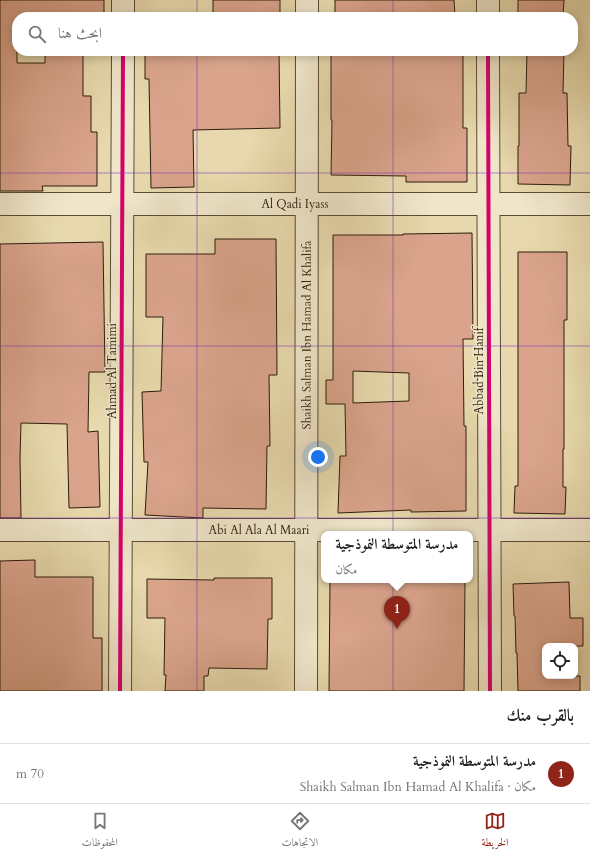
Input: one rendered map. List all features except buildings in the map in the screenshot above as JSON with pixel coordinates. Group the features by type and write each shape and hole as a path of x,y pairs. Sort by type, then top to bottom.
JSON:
{"street":[{"path":"123,0 123,12"},
{"path":"307,0 307,12"},
{"path":"488,0 488,12"},
{"name":"Ahmad Al Tamimi","path":"120,691 123,56"},
{"name":"Shaikh Salman Ibn Hamad Al Khalifa","path":"306,691 307,56"},
{"name":"Abbad Bin Hanif","path":"488,56 490,691"},
{"name":"Al Qadi Iyass","path":"0,204 590,204"},
{"name":"Abi Al Ala Al Maari","path":"0,530 590,530"}],"cycle path":[{"path":"120,691 123,56"},
{"path":"488,56 490,691"}],"place":[{"name":"مدرسة المتوسطة النموذجية","path":"397,629"}]}
